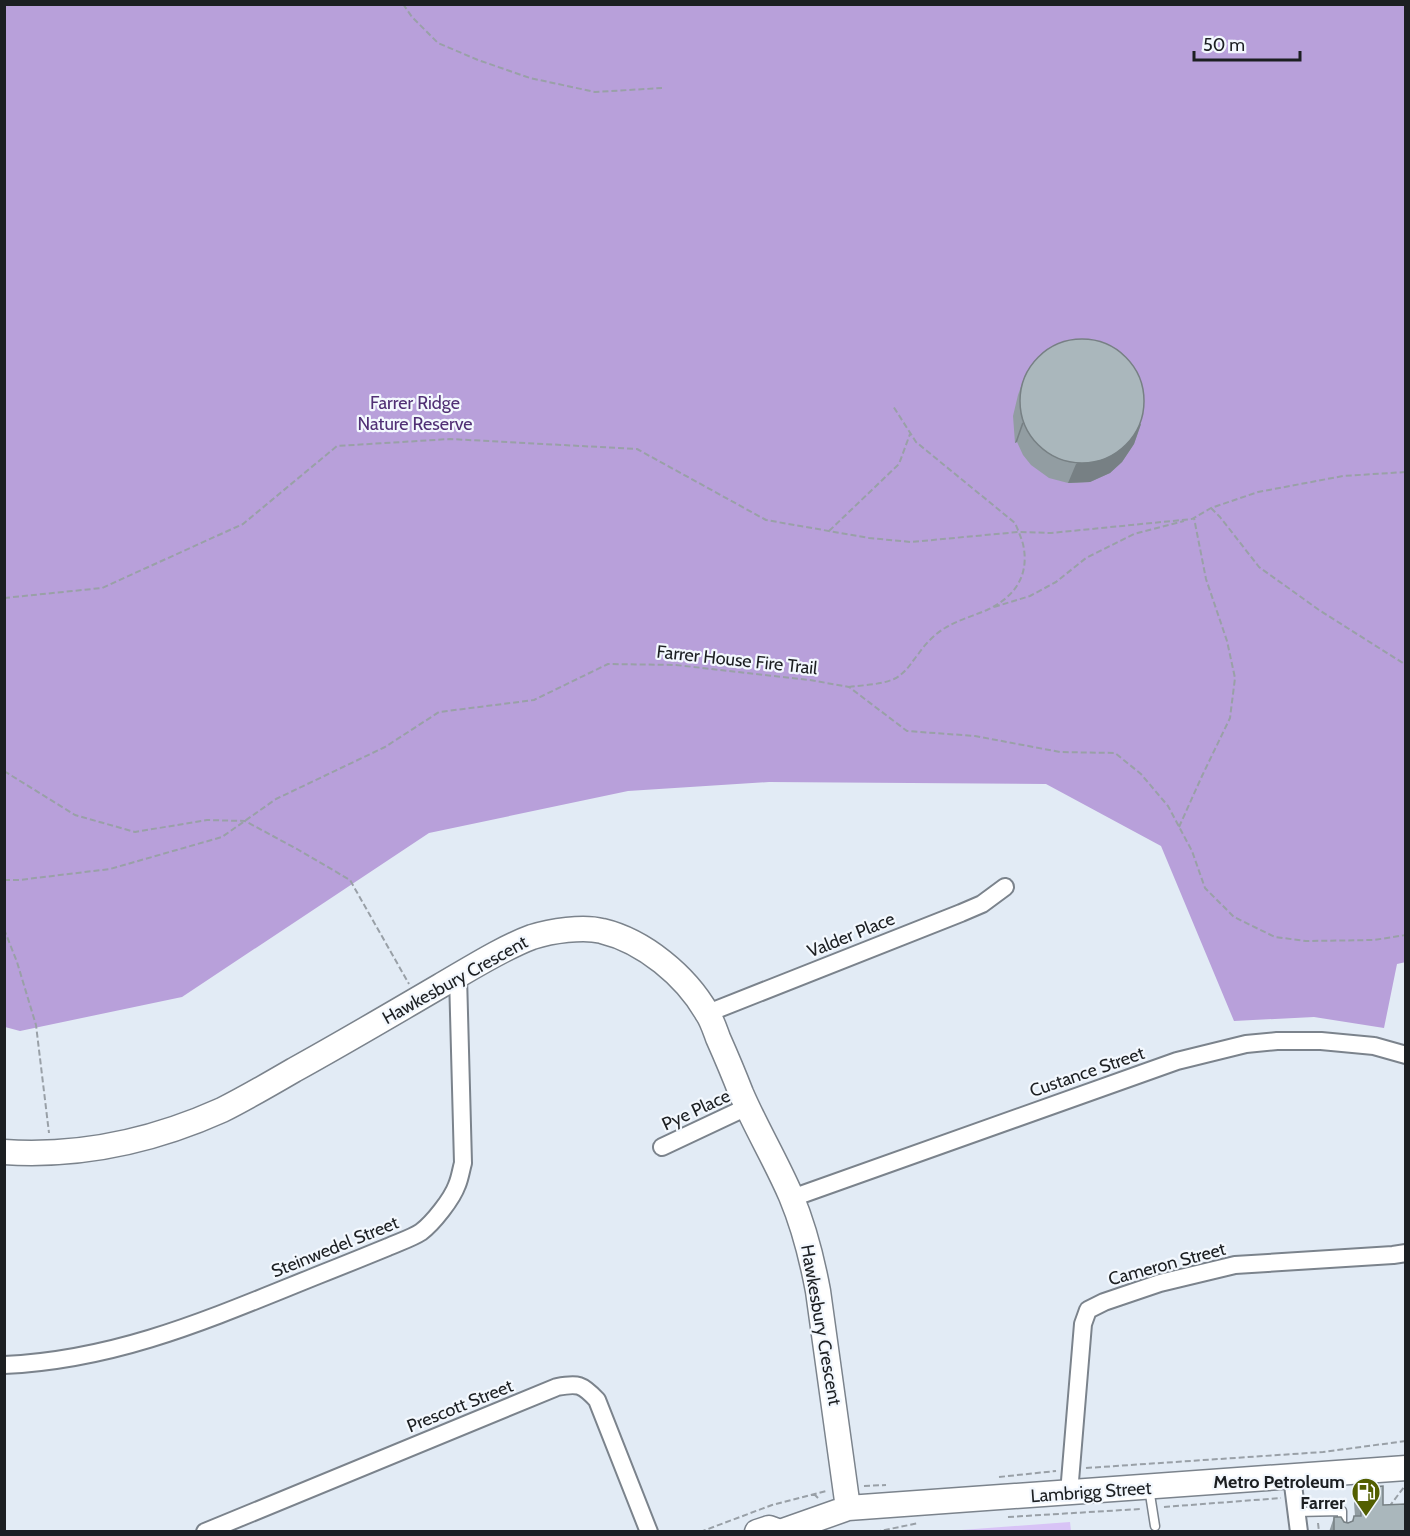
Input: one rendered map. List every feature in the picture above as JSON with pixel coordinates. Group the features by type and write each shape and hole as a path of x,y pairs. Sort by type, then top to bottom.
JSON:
{"street":[{"name":"Valder Place","path":"708,1013 961,913 982,904 1005,887"},
{"name":"Hawkesbury Crescent","path":"4,1152 30,1154 81,1150 127,1143 177,1129 233,1104 458,976 534,937 578,929 601,931 626,939 648,951 673,970 708,1013 747,1107 792,1198 804,1233 816,1281 848,1508"},
{"name":"Steinwedel Street","path":"4,1365 71,1359 106,1352 160,1336 422,1232 435,1218 457,1186 463,1163 458,976"},
{"name":"Custance Street","path":"792,1198 1166,1064 1246,1044 1321,1041 1374,1046 1406,1055"},
{"name":"Pye Place","path":"662,1147 747,1107"},
{"name":"Cameron Street","path":"1069,1493 1083,1324 1088,1310 1104,1302 1160,1283 1235,1265 1406,1253"},
{"name":"Prescott Street","path":"205,1532 557,1387 572,1384 581,1385 597,1400 649,1532"},
{"name":"Lambrigg Street","path":"758,1532 768,1528 780,1532 848,1508 1406,1468"},
{"path":"1292,1477 1299,1532"}],"lane":[{"path":"1149,1487 1155,1526"},
{"path":"1296,1512 1342,1511 1342,1532"}],"path":[{"path":"403,4 412,17 438,43 530,78 595,92 662,88"},
{"path":"893,406 916,442 1015,523 1022,541 1025,559 1020,581 1014,592 989,609"},
{"path":"829,531 899,464 910,434"},
{"path":"4,598 102,588 243,524 338,446 450,439 637,449 765,520 869,538 910,542 1018,532 1051,533 1193,518"},
{"path":"849,687 893,679 912,664 919,652 944,628 989,609 1030,596 1056,582 1086,558 1134,534 1193,518 1211,508 1258,492 1343,476 1406,472"},
{"path":"1211,508 1259,567 1319,610 1406,665"},
{"path":"1179,827 1230,718 1235,678 1227,641 1206,579 1193,518"},
{"name":"Farrer House Fire Trail","path":"4,880 110,869 222,837 276,800 385,747 439,712 534,700 608,664 676,664 849,687 907,731 975,736 1060,752 1115,753 1141,774 1168,806 1192,851 1205,888 1234,917 1275,937 1306,941 1374,940 1406,935"},
{"path":"4,771 75,815 135,832 207,820 245,821 297,849 350,880 417,999"},
{"path":"4,929 17,962 36,1025 51,1152"},
{"path":"1387,1509 1406,1485"},
{"path":"814,1494 822,1502"}],"shaded area":[{"path":"1070,1522 1071,1531 948,1531"}],"green space":[{"name":"Farrer Ridge Nature Reserve","path":"5,5 1405,5 1406,962 1397,964 1384,1028 1314,1017 1234,1021 1161,846 1046,784 769,782 628,791 429,833 182,997 20,1031 5,1027"}],"building":[{"path":"1082,339 1106,344 1117,349 1126,357 1134,366 1139,377 1144,401 1139,425 1134,436 1126,445 1117,453 1106,458 1082,463 1058,458 1047,453 1038,445 1030,436 1025,425 1020,401 1025,377 1030,366 1038,357 1047,349 1058,344"},
{"path":"1383,1486 1383,1505 1406,1504 1406,1532 1334,1532 1334,1517 1341,1517 1344,1522 1348,1523 1353,1521 1354,1516 1361,1516 1360,1488"}],"place":[{"name":"Metro Petroleum Farrer","path":"1366,1518"}]}
